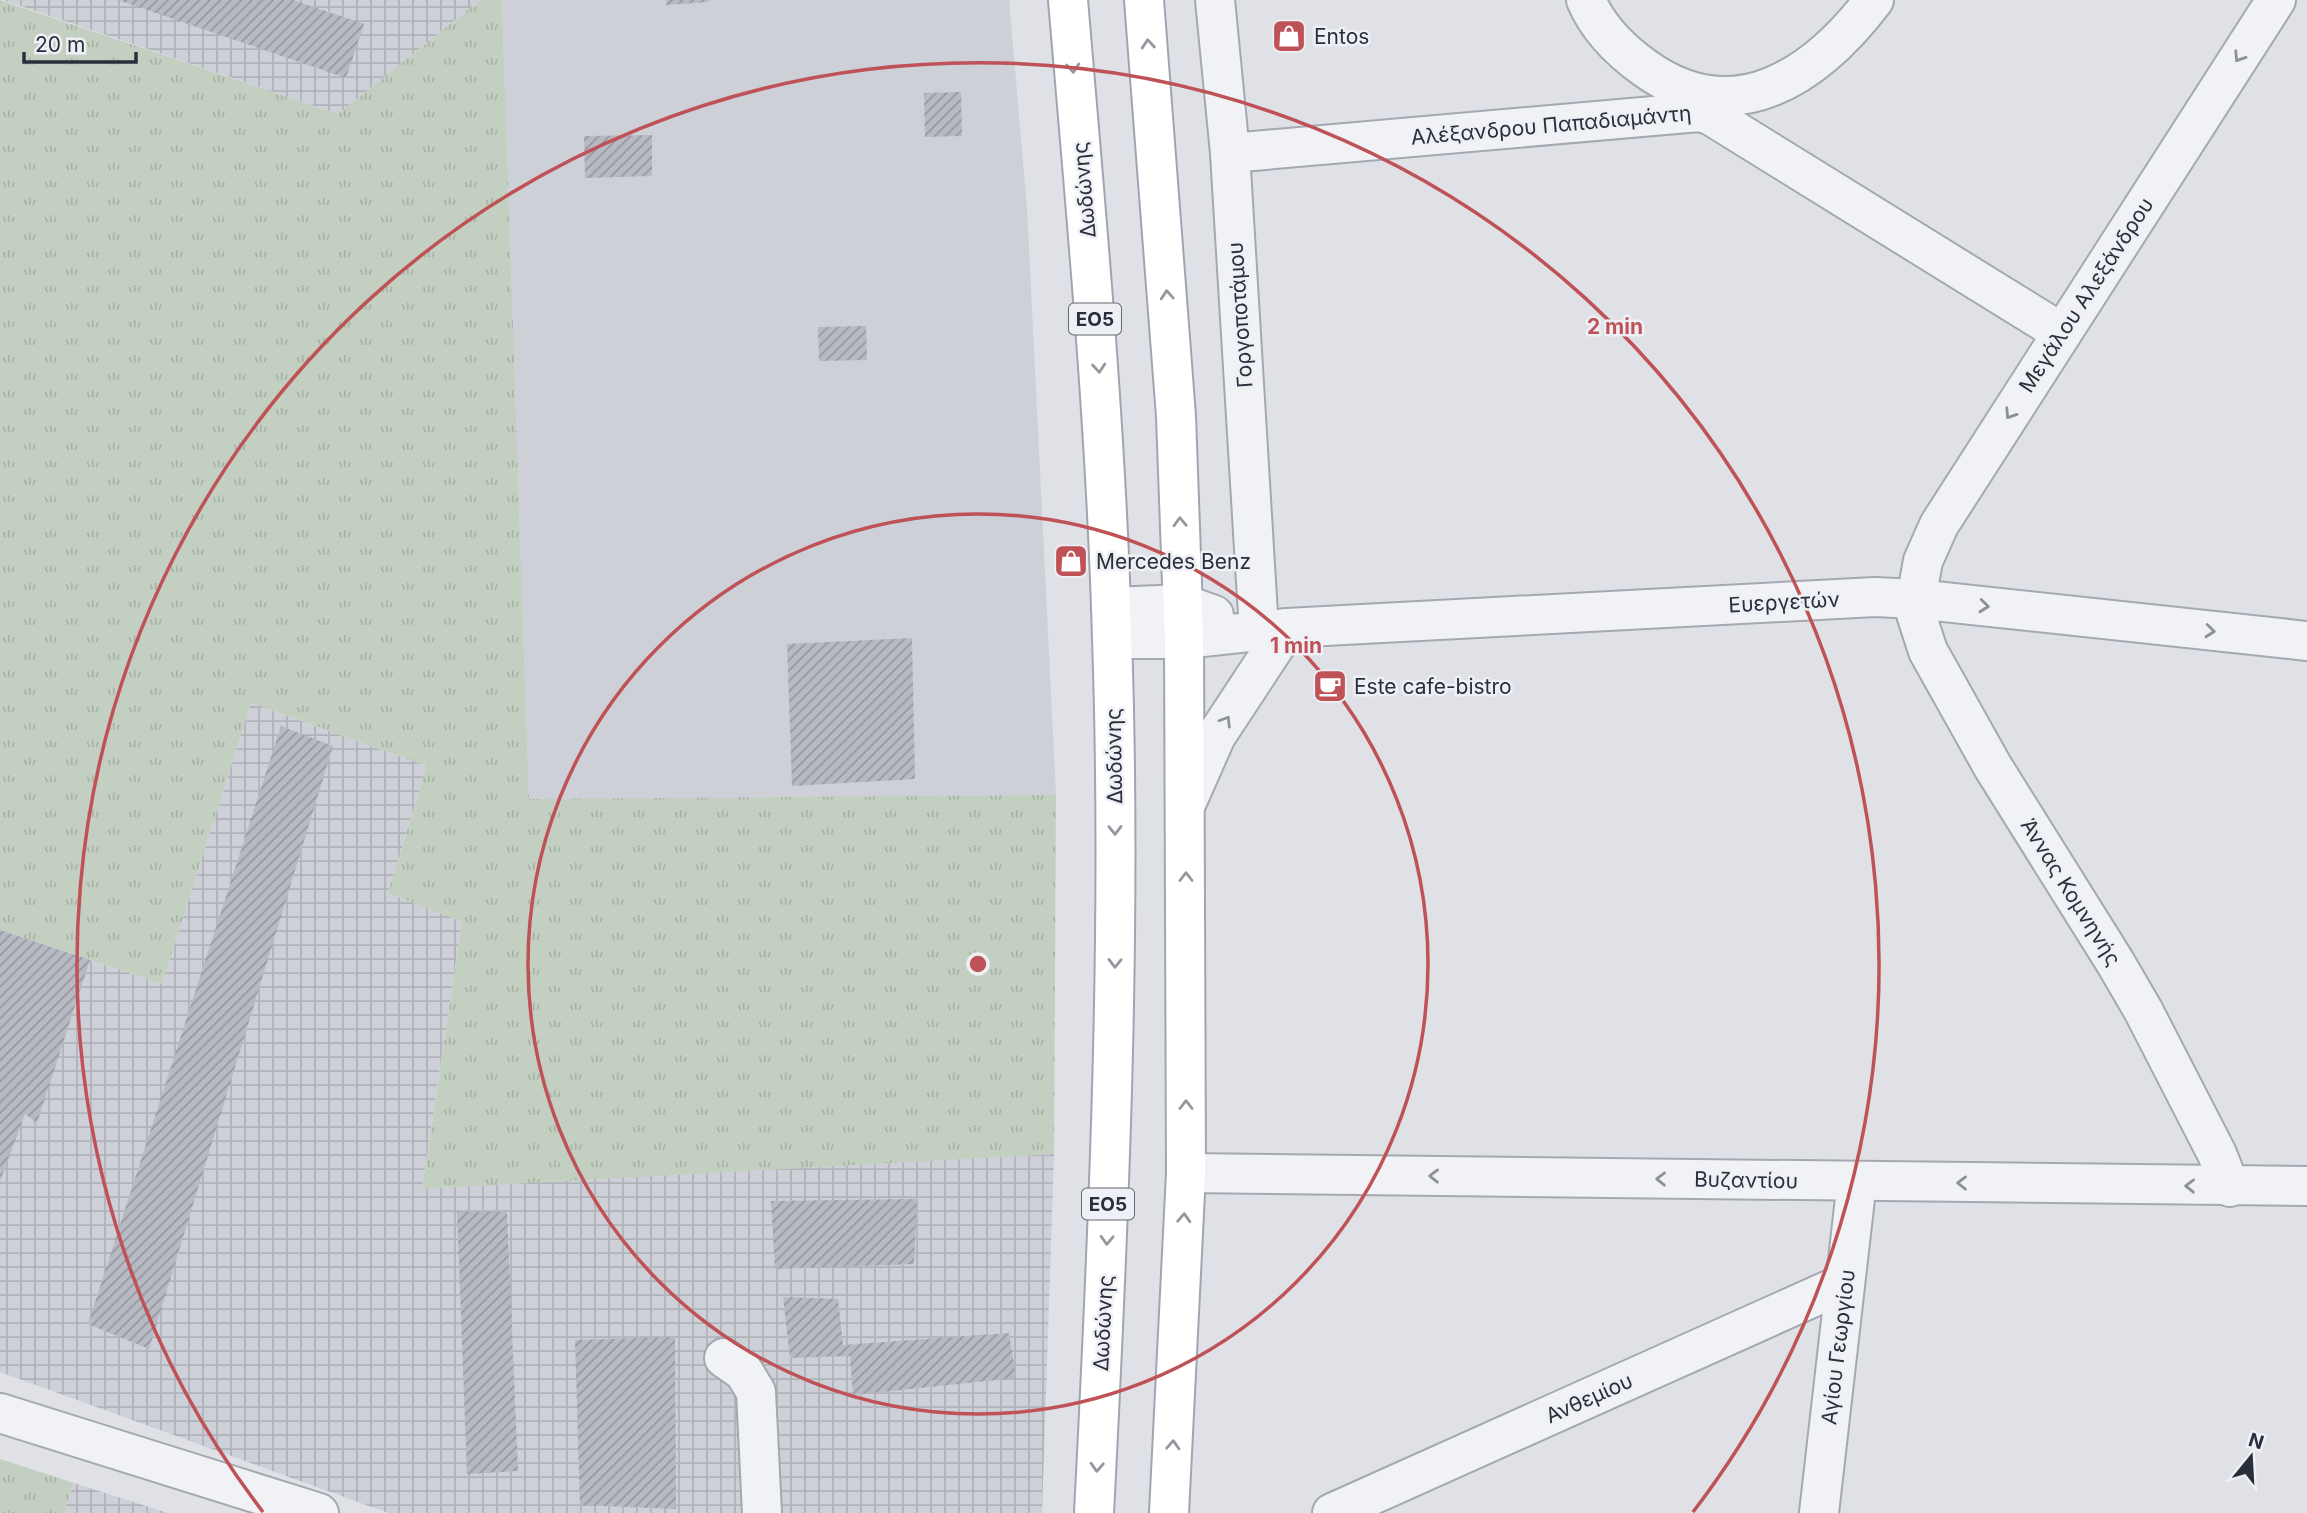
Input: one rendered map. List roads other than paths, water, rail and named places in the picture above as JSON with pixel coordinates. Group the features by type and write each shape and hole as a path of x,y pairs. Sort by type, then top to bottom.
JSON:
{"main road":[{"name":"Δωδώνης","path":"1068,0 1100,380 1112,623 1116,895 1112,1103 1094,1513"},
{"path":"1144,0 1176,416 1183,622 1186,1173 1169,1513"}],"street":[{"name":"Γοργοποτάμου","path":"1216,0 1273,629"},
{"path":"1586,0 1603,29 1636,62 1701,103 1724,97 1744,96 1786,80 1836,44 1874,0"},
{"name":"Μεγάλου Αλεξάνδρου","path":"1916,599 1919,576 1929,543 2276,0"},
{"name":"Αλέξανδρου Παπαδιαμάντη","path":"1230,153 1701,103 1710,115 2062,333"},
{"name":"Ευεργετών","path":"1112,623 1183,622 1273,629 1875,597 1916,599 2307,641"},
{"name":"Άννας Κομνηνής","path":"1916,599 1916,614 1928,651 1963,717 2129,986 2217,1154 2230,1187"},
{"path":"1186,804 1216,736 1273,629"},
{"name":"Βυζαντίου","path":"1186,1173 2307,1186"},
{"name":"Αγίου Γεωργίου","path":"1819,1513 1857,1181"},
{"name":"Ανθεμίου","path":"1332,1513 1845,1283"},
{"path":"724,1358 744,1372 755,1392 762,1513"},
{"path":"0,1413 319,1513"}],"place":[{"name":"Entos","path":"1289,36"},
{"name":"Mercedes Benz","path":"1071,561"},
{"name":"Este cafe-bistro","path":"1330,686"}]}
